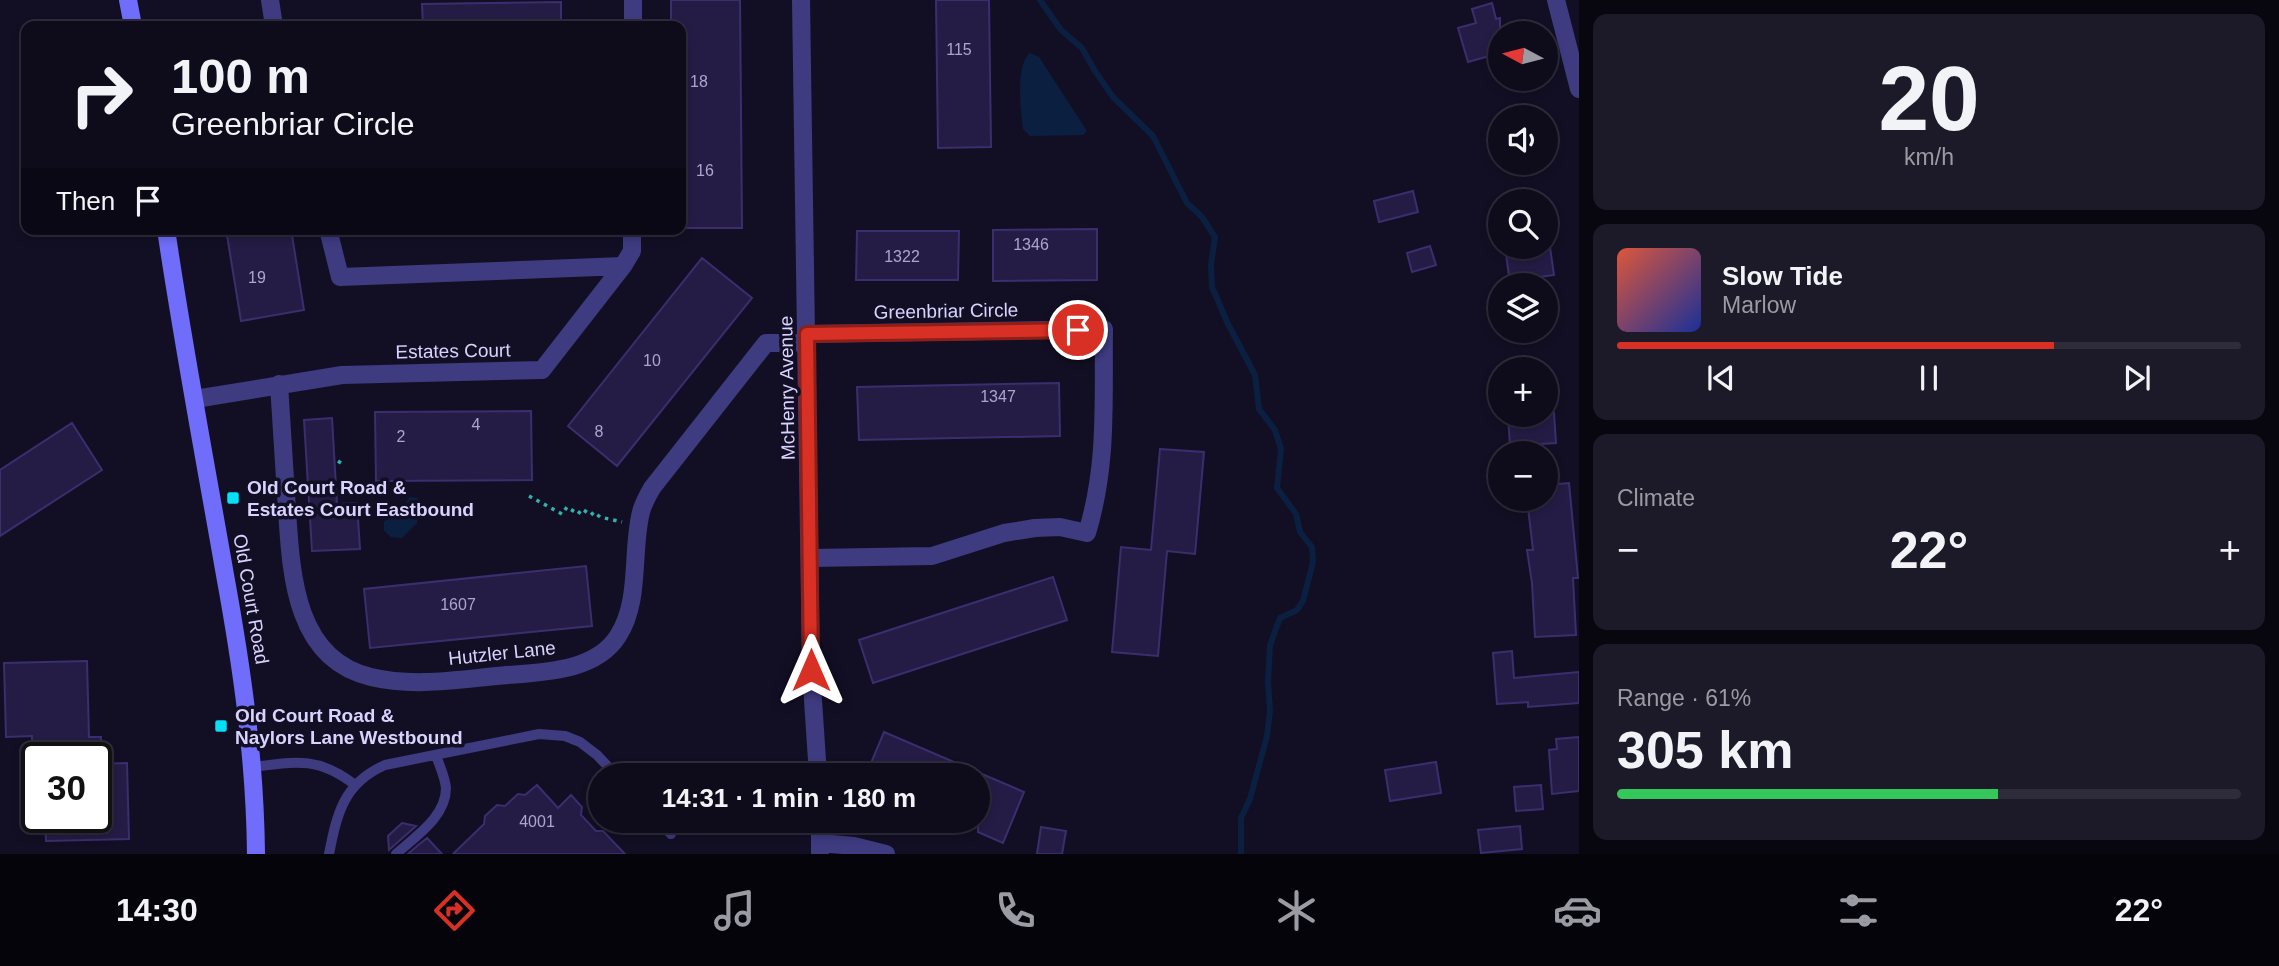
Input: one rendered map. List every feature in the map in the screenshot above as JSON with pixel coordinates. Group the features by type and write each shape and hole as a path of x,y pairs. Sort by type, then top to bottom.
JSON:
{"main road":[{"path":"128,0 132,21"},
{"name":"Old Court Road","path":"167,235 242,665 253,767 256,854"}],"street":[{"path":"270,0 273,21"},
{"path":"633,0 633,21"},
{"name":"McHenry Avenue","path":"801,0 811,670 817,763"},
{"path":"1556,0 1577,70 1579,89"},
{"path":"330,235 340,277 623,266"},
{"name":"Estates Court","path":"195,399 342,375 542,370 623,266 632,251 632,235"},
{"name":"Greenbriar Circle","path":"807,339 1104,329 1103,456 1097,501 1087,533 1060,527 1035,528 1004,533 932,556 811,558"},
{"name":"Hutzler Lane","path":"279,384 290,560 295,593 303,615 316,640 330,655 350,669 368,677 419,683 561,670 603,651 617,638 626,621 631,601 641,510 652,488 766,343 807,339"},
{"path":"820,848 854,846 886,854"}],"lane":[{"path":"329,854 342,803 355,785 370,772 385,765 538,734 565,736 580,742 605,763"},
{"path":"396,854 437,817 444,802 446,786 436,755"},
{"path":"253,767 313,763 337,771 355,785"}],"path":[{"path":"338,461 344,465"},
{"path":"529,496 562,514 567,508 578,514 582,509 591,515 594,512 600,517 639,526"}],"water":[{"path":"1030,53 1039,57 1087,131 1083,135 1030,136 1023,129 1020,100 1022,67"},
{"path":"410,497 418,498 423,504 422,511 417,516 417,523 402,538 391,537 384,531 384,522 389,517 396,518 407,508 406,502"}],"building":[{"path":"671,0 740,0 742,228 686,228 686,21 671,21"},
{"path":"936,0 989,0 991,147 938,148"},
{"path":"561,2 561,21 423,21 422,4"},
{"path":"1492,3 1496,19 1500,18 1500,21 1488,21 1488,56 1468,62 1458,28 1476,23 1472,9"},
{"path":"1413,191 1418,212 1379,222 1374,201"},
{"path":"1097,229 1097,280 993,281 993,230"},
{"path":"857,231 959,231 958,280 856,280"},
{"path":"227,235 292,235 304,310 241,321"},
{"path":"1430,246 1436,265 1412,272 1407,253"},
{"path":"702,258 752,298 617,466 568,426"},
{"path":"1507,259 1552,259 1554,273 1509,273"},
{"path":"1059,383 1060,436 859,440 857,387"},
{"path":"531,411 532,480 376,481 375,412"},
{"path":"332,418 337,504 357,503 360,549 312,551 304,420"},
{"path":"72,423 102,470 0,536 0,470"},
{"path":"1509,427 1555,427 1556,441 1510,441"},
{"path":"1160,449 1204,452 1195,554 1167,551 1158,656 1112,652 1121,547 1151,550"},
{"path":"1569,483 1578,578 1573,578 1576,635 1535,637 1527,550 1533,550 1528,511 1558,511 1558,484"},
{"path":"586,566 592,626 370,648 364,589"},
{"path":"1053,577 1067,620 873,683 859,640"},
{"path":"1512,651 1514,678 1579,672 1579,703 1528,707 1528,702 1497,704 1493,653"},
{"path":"87,661 89,737 101,737 101,742 32,742 32,736 6,737 4,663"},
{"path":"884,732 956,763 871,763"},
{"path":"1579,737 1579,791 1552,794 1549,750 1557,749 1556,739"},
{"path":"1436,762 1441,793 1390,801 1385,770"},
{"path":"112,763 127,763 129,839 46,841 46,833 112,833"},
{"path":"990,777 1024,792 1003,843 980,833 990,833"},
{"path":"537,785 558,808 571,795 582,807 581,815 588,822 588,833 605,833 625,854 453,854 484,824 485,816 497,805 505,806 518,794 525,795"},
{"path":"1541,785 1543,809 1516,811 1514,787"},
{"path":"402,823 416,826 389,850 388,836"},
{"path":"1520,826 1522,849 1481,853 1478,830"},
{"path":"1041,827 1066,831 1062,854 1037,854"},
{"path":"427,838 442,854 408,854 417,846"}],"waterway":[{"path":"1040,0 1061,30 1082,48 1113,97 1153,136 1187,203 1202,217 1215,237 1211,265 1212,287 1255,375 1259,409 1275,430 1281,449 1277,488 1296,514 1300,532 1312,547 1313,562 1303,601 1297,610 1280,618 1270,645 1270,711 1267,736 1250,799 1241,818 1241,854"}],"place":[{"name":"Old Court Road & Estates Court Eastbound","path":"233,498"},
{"name":"Old Court Road & Naylors Lane Westbound","path":"221,726"}],"route":[{"path":"811,670 807,334 1078,330"}]}
